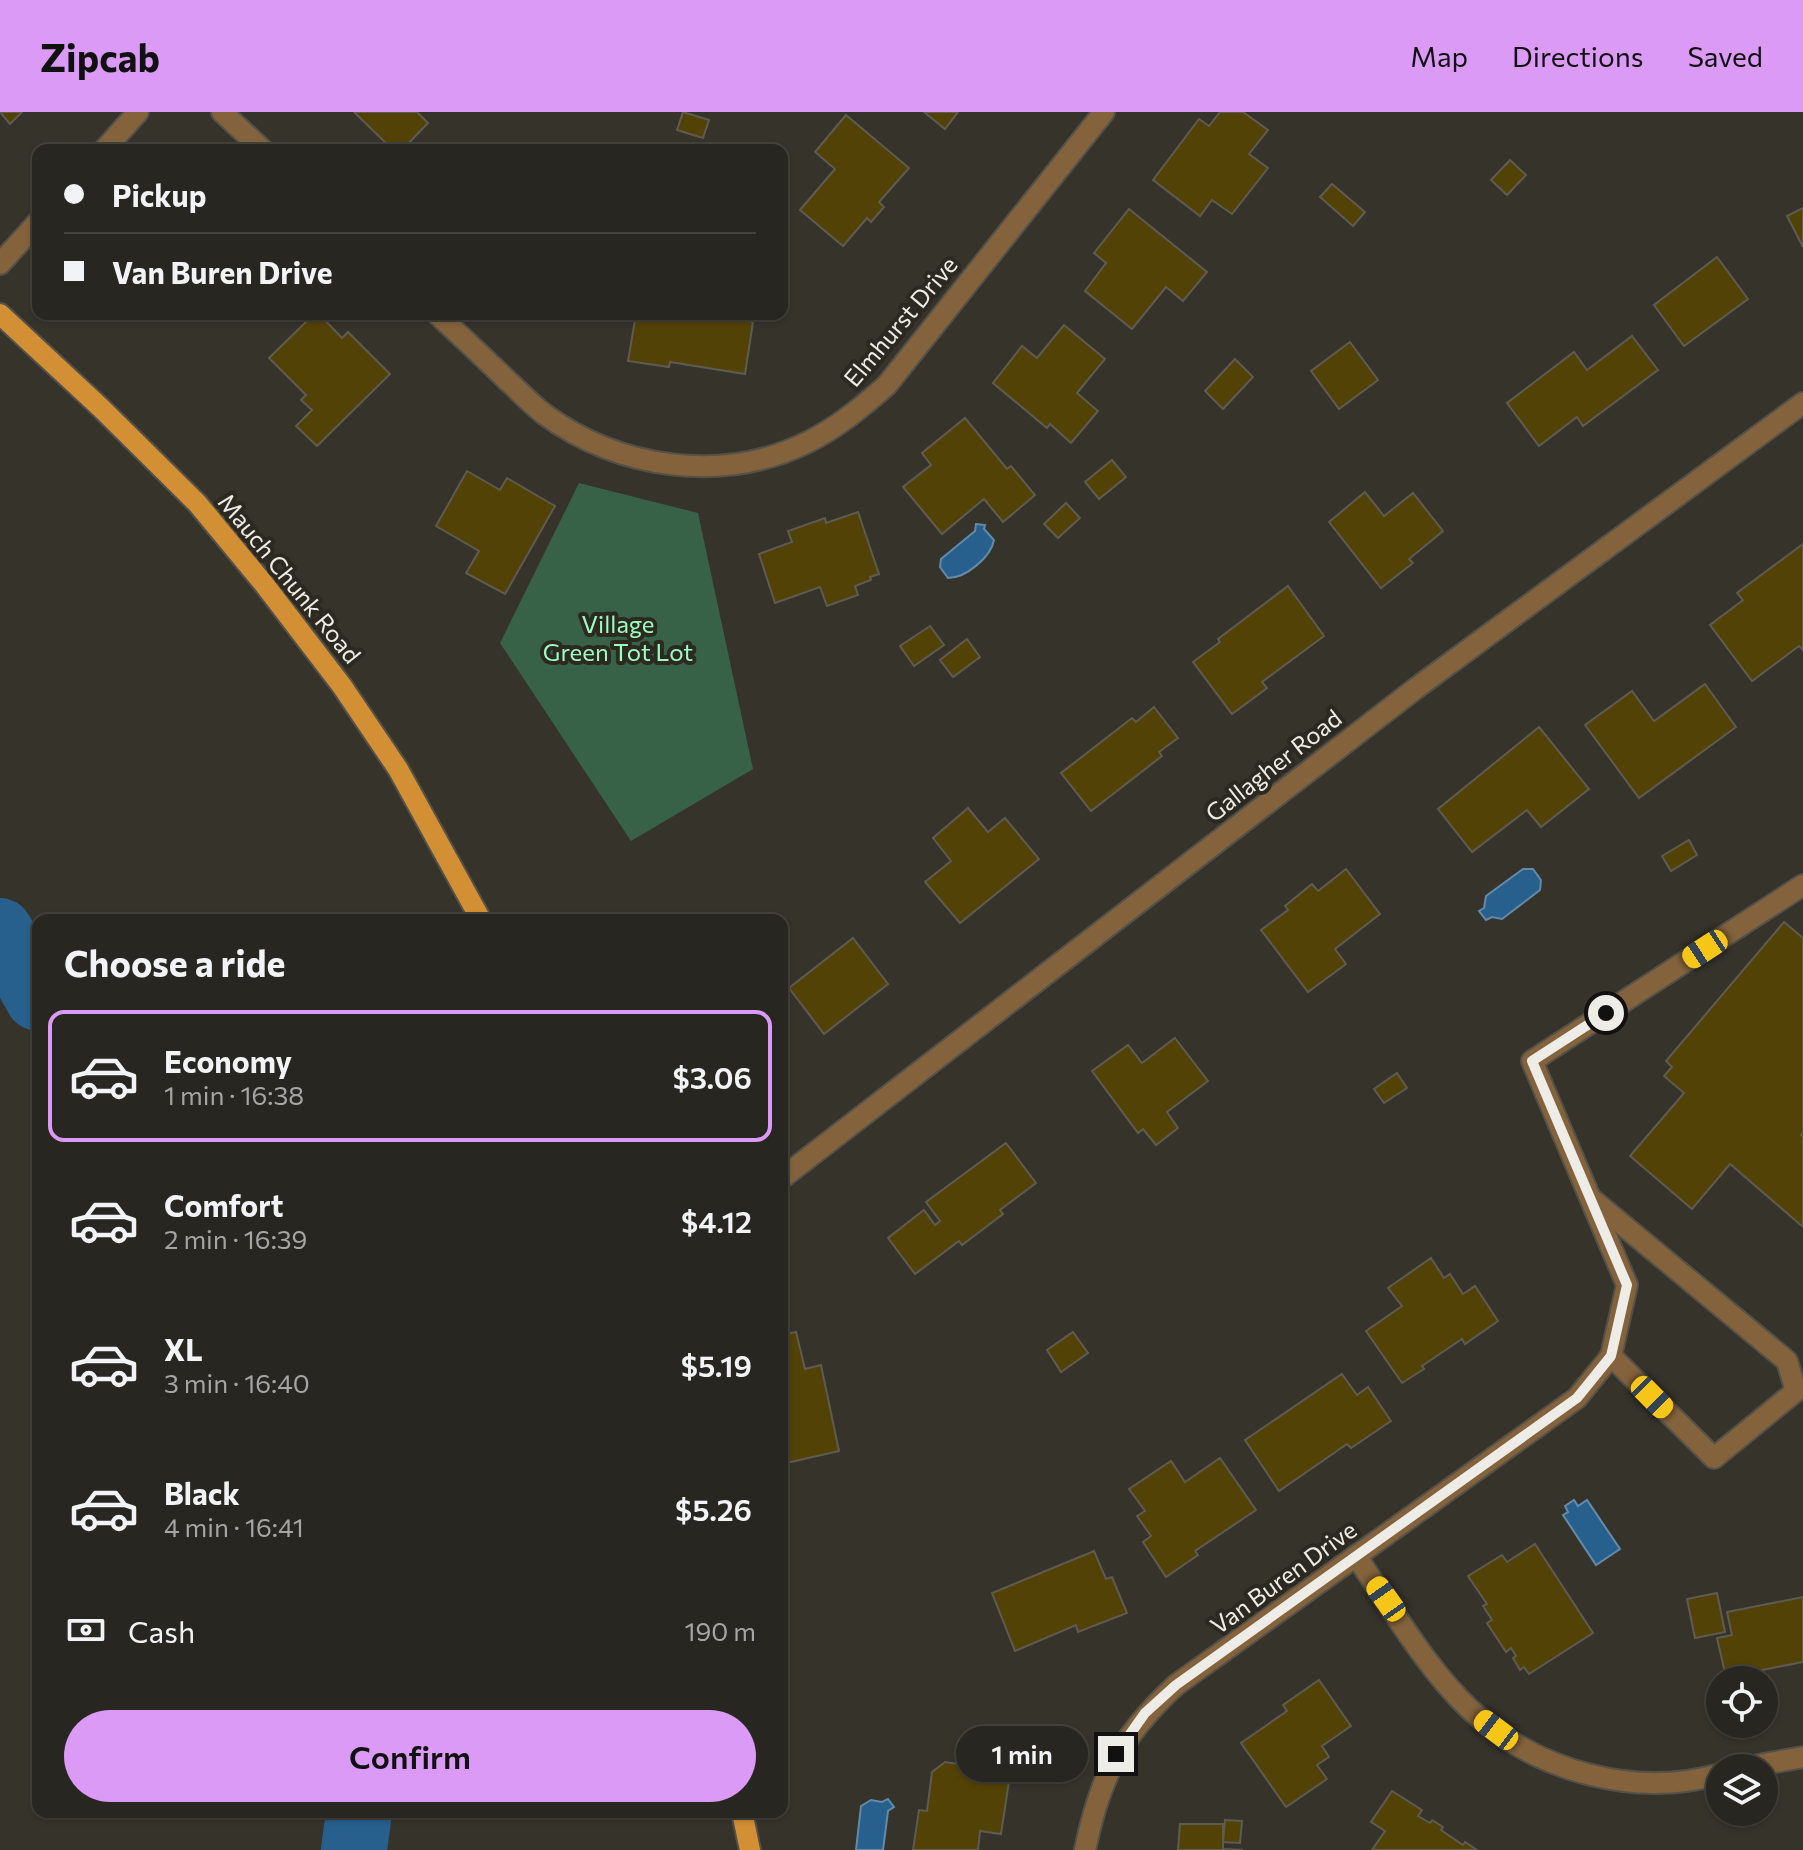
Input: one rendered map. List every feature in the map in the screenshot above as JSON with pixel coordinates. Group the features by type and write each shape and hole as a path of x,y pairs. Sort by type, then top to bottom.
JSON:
{"main road":[{"name":"Mauch Chunk Road","path":"0,314 197,503 264,584 342,686 398,769 478,914"},
{"path":"743,1818 750,1850"}],"street":[{"path":"109,144 138,112"},
{"path":"222,112 257,144"},
{"name":"Elmhurst Drive","path":"443,320 542,413 587,441 637,459 680,466 724,465 776,455 809,442 854,414 887,385 1104,112"},
{"path":"0,264 32,229"},
{"name":"Gallagher Road","path":"788,1173 1415,689 1803,403"},
{"path":"1590,1198 1787,1361 1796,1391 1714,1458 1611,1356 1627,1285 1590,1198 1532,1061 1803,885"},
{"name":"Van Buren Drive","path":"1085,1850 1096,1800 1116,1754 1145,1713 1176,1685 1577,1398 1611,1356"},
{"path":"1356,1556 1430,1663 1473,1713 1518,1746 1560,1766 1604,1778 1660,1783 1706,1776"},
{"path":"1778,1762 1803,1757"}],"green space":[{"name":"Village Green Tot Lot","path":"579,483 698,513 753,769 631,841 500,643"}],"water":[{"path":"976,524 985,525 984,529 994,540 992,547 970,570 948,578 940,567 941,559 975,531"},
{"path":"1523,869 1533,869 1541,880 1540,890 1502,919 1492,917 1486,920 1479,911 1484,908 1486,896"},
{"path":"1574,1500 1578,1506 1587,1500 1620,1549 1596,1565 1563,1515 1568,1512 1565,1506"},
{"path":"888,1799 894,1807 888,1811 883,1850 856,1850 861,1806 871,1800 882,1802"}],"building":[{"path":"0,112 22,112 10,124"},
{"path":"354,112 417,112 428,123 408,144 387,144"},
{"path":"683,112 709,120 703,138 677,130"},
{"path":"924,112 958,112 945,129"},
{"path":"1220,112 1243,112 1268,130 1249,154 1268,168 1232,214 1212,200 1200,216 1153,180 1199,119 1209,126"},
{"path":"846,115 909,168 879,202 884,207 871,222 867,218 843,246 800,210 835,169 815,152"},
{"path":"1510,160 1526,175 1507,195 1491,180"},
{"path":"1332,184 1365,212 1353,226 1320,197"},
{"path":"1803,208 1803,247 1787,216"},
{"path":"1129,209 1207,272 1183,301 1166,287 1132,329 1085,291 1106,263 1094,253"},
{"path":"1717,257 1748,299 1684,346 1654,305"},
{"path":"308,320 325,320 342,338 348,332 390,374 317,446 296,426 312,410 301,400 306,395 269,358"},
{"path":"635,320 753,322 745,374 670,362 669,367 628,361"},
{"path":"1064,325 1105,359 1077,393 1098,411 1071,443 1050,424 1047,428 993,383 1022,346 1037,358"},
{"path":"1632,336 1658,370 1583,426 1577,417 1539,446 1507,403 1574,352 1587,370"},
{"path":"1350,342 1378,380 1339,409 1311,371"},
{"path":"1235,359 1253,377 1223,409 1205,391"},
{"path":"965,418 1007,469 1011,466 1035,495 1003,522 984,499 942,534 903,487 931,465 922,453"},
{"path":"1112,460 1126,477 1099,499 1085,482"},
{"path":"467,471 500,490 507,478 555,506 505,594 466,573 479,551 436,526"},
{"path":"1365,492 1384,516 1413,493 1443,531 1409,559 1413,563 1381,588 1329,522"},
{"path":"1066,503 1080,518 1058,538 1044,524"},
{"path":"858,512 879,574 855,586 858,595 827,606 820,587 775,603 759,554 792,542 788,531 825,518 826,523"},
{"path":"1803,544 1803,650 1799,646 1752,681 1710,625 1743,600 1737,593"},
{"path":"1288,586 1324,636 1262,682 1267,688 1232,714 1193,662"},
{"path":"930,626 944,645 914,666 900,646"},
{"path":"967,639 980,657 953,677 940,660"},
{"path":"1705,684 1736,727 1639,798 1585,725 1632,691 1654,721"},
{"path":"1154,707 1178,738 1159,752 1162,756 1091,811 1061,773 1132,718 1136,722"},
{"path":"1539,727 1589,789 1541,827 1527,810 1472,852 1438,809"},
{"path":"968,808 988,832 1005,818 1039,859 960,923 925,882 951,861 933,838"},
{"path":"1689,840 1697,855 1671,871 1662,856"},
{"path":"1346,869 1380,914 1335,949 1346,964 1308,992 1261,930 1288,910 1285,906 1312,884 1318,891"},
{"path":"1784,922 1803,938 1803,1227 1730,1164 1692,1209 1630,1156 1684,1093 1664,1076 1672,1067 1666,1061"},
{"path":"853,938 888,984 824,1034 789,988"},
{"path":"1175,1038 1208,1081 1167,1112 1178,1128 1156,1145 1143,1129 1138,1133 1092,1071 1128,1045 1142,1063"},
{"path":"1397,1073 1407,1088 1384,1103 1374,1089"},
{"path":"1006,1143 1036,1183 1000,1210 1003,1214 962,1245 959,1241 915,1274 888,1238 924,1210 935,1225 940,1221 926,1202"},
{"path":"1431,1258 1444,1278 1450,1274 1463,1294 1475,1286 1498,1321 1465,1344 1462,1339 1402,1383 1366,1331 1402,1306 1388,1288"},
{"path":"796,1332 805,1369 821,1365 839,1451 788,1463 788,1334"},
{"path":"1073,1332 1088,1353 1061,1372 1047,1350"},
{"path":"1342,1374 1357,1395 1368,1387 1391,1421 1351,1448 1347,1444 1279,1491 1245,1440"},
{"path":"1220,1458 1256,1510 1195,1551 1198,1555 1166,1577 1143,1542 1151,1536 1137,1516 1145,1511 1129,1489 1171,1461 1185,1482"},
{"path":"1535,1544 1593,1633 1529,1674 1524,1667 1520,1670 1511,1648 1506,1652 1487,1623 1492,1620 1483,1606 1487,1604 1468,1576 1502,1555 1507,1562"},
{"path":"1094,1551 1106,1579 1112,1577 1127,1613 1078,1632 1076,1625 1015,1651 992,1593"},
{"path":"1717,1593 1725,1632 1695,1638 1687,1599"},
{"path":"1803,1597 1803,1662 1778,1667 1723,1666 1717,1638 1732,1635 1727,1612"},
{"path":"1319,1680 1351,1726 1322,1746 1329,1757 1317,1765 1327,1779 1286,1807 1241,1743 1287,1711 1283,1705"},
{"path":"967,1748 1013,1755 1001,1834 980,1831 978,1850 913,1850 919,1810 927,1811 932,1772 945,1762 965,1765"},
{"path":"1392,1791 1422,1810 1418,1816 1430,1823 1432,1820 1463,1845 1465,1842 1477,1850 1372,1850 1385,1831 1371,1822"},
{"path":"1225,1820 1242,1821 1240,1843 1223,1842"},
{"path":"1180,1824 1223,1824 1223,1849 1243,1850 1178,1850"}],"waterway":[{"path":"0,931 32,987"},
{"path":"354,1850 358,1818"}],"route":[{"path":"1116,1754 1145,1713 1176,1685 1577,1398 1611,1356 1627,1285 1532,1061 1606,1013"}]}
